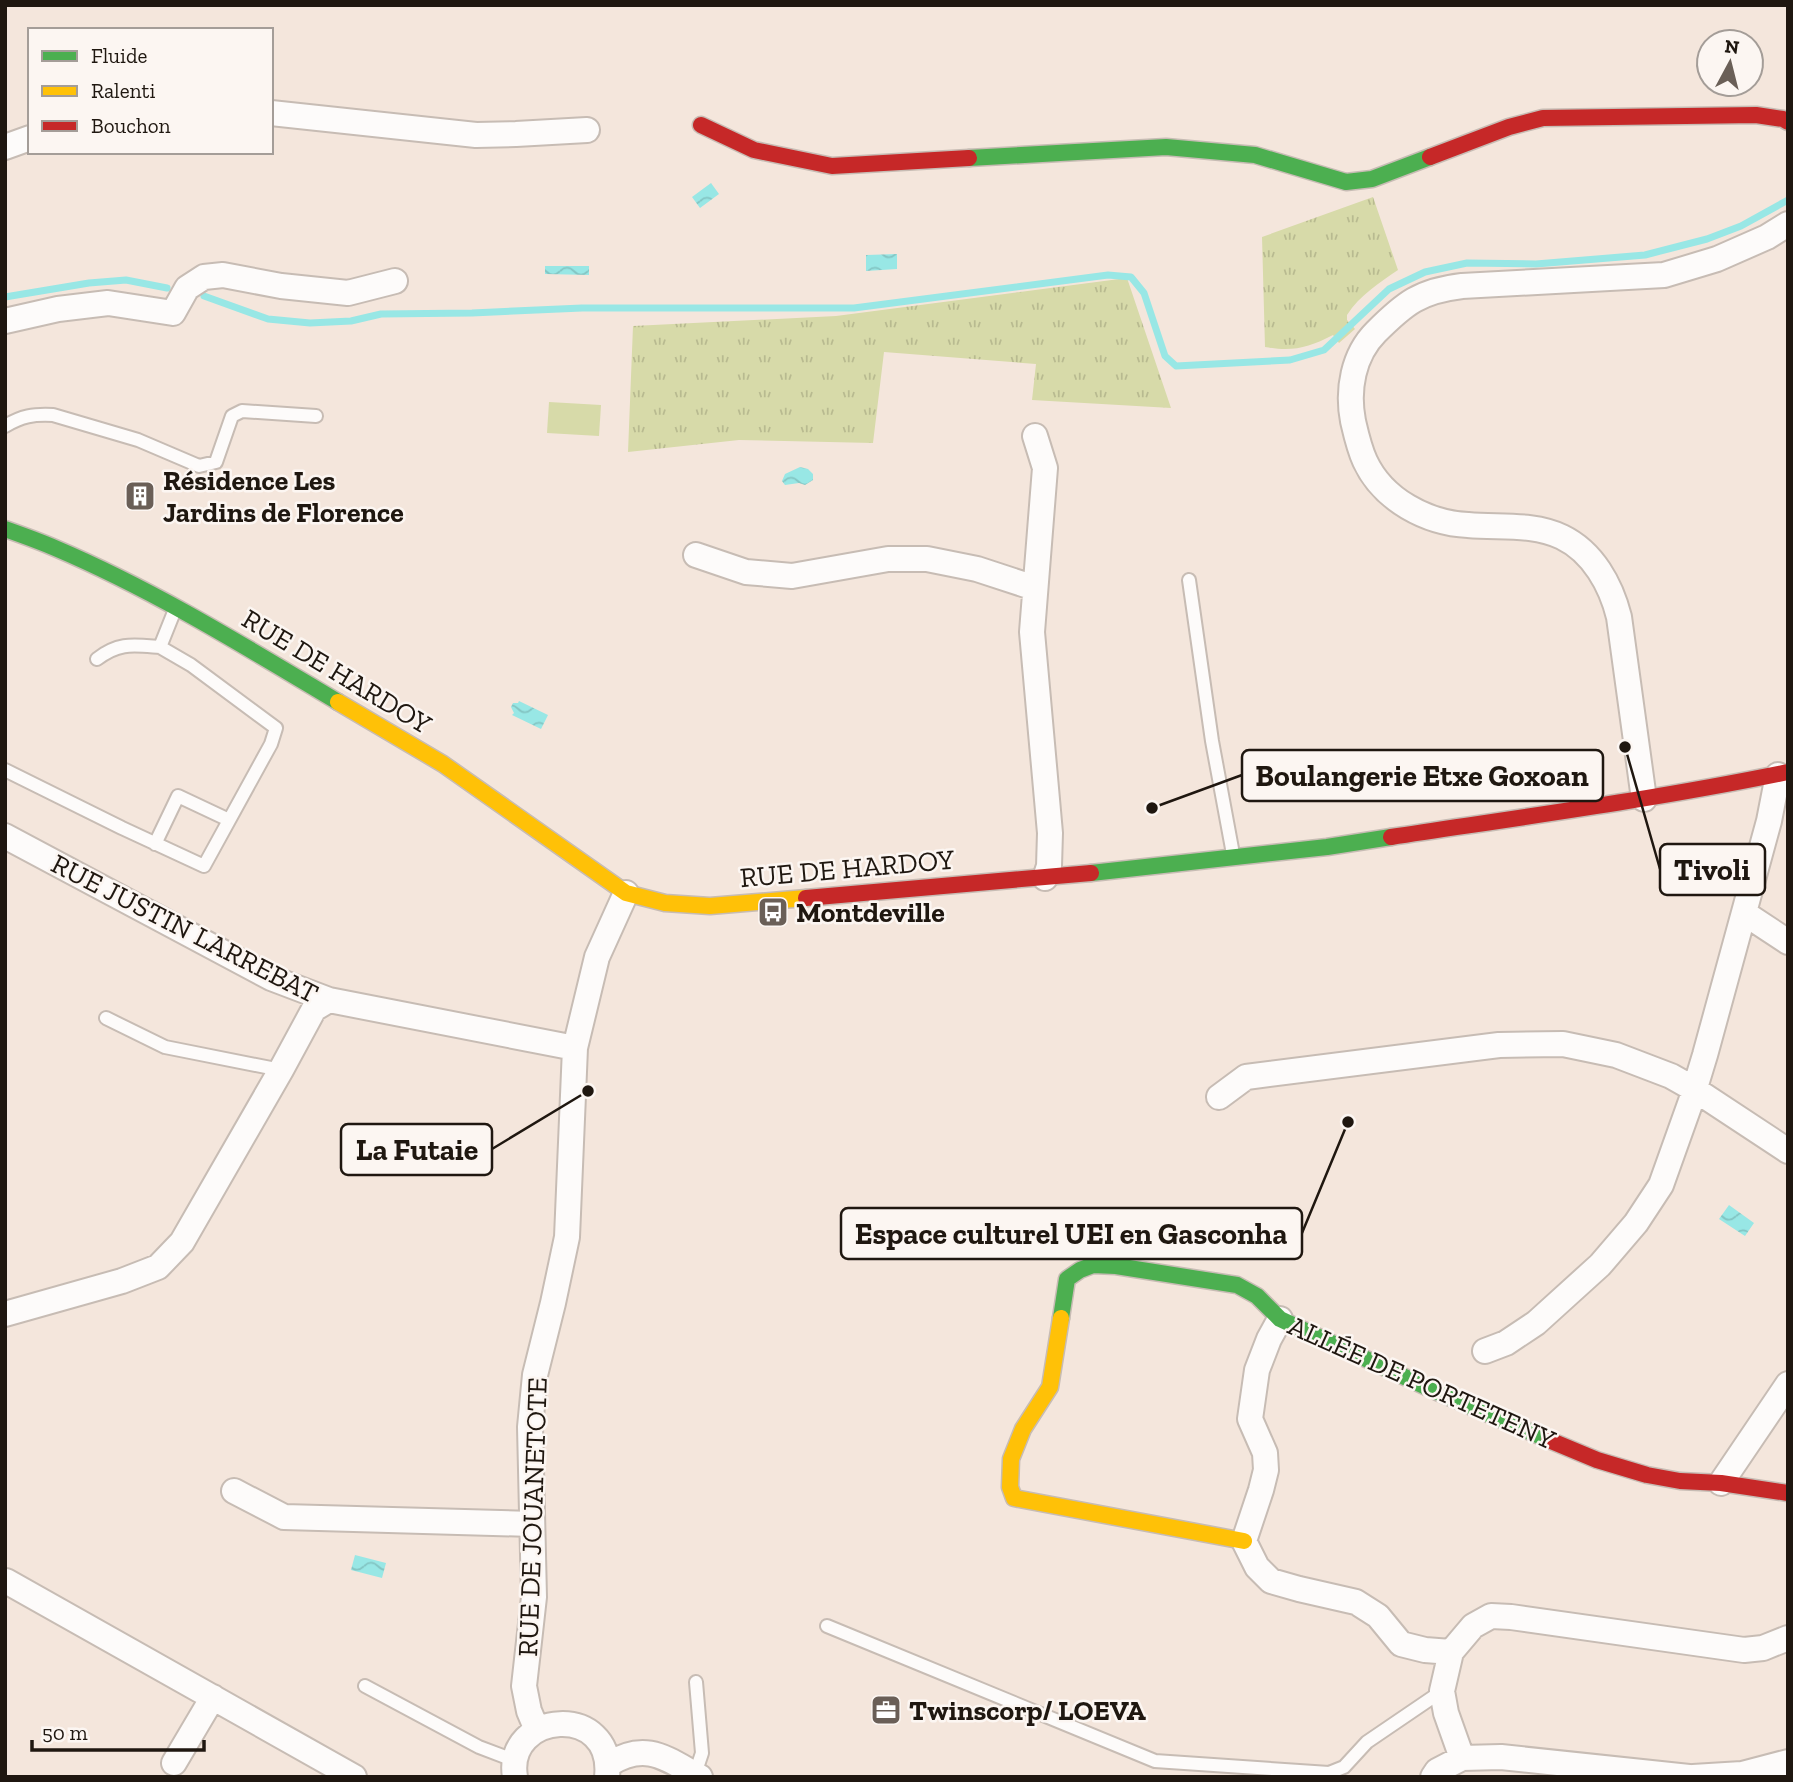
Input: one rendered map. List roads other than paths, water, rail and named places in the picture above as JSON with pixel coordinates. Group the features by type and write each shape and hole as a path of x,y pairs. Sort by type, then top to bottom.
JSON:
{"street":[{"path":"273,113 476,135 587,130"},
{"path":"701,125 754,150 832,166 1167,147 1255,155 1346,182 1372,178 1509,127 1543,118 1756,115 1786,118"},
{"path":"5,147 28,139"},
{"path":"1644,799 1619,617 1603,575 1584,551 1563,537 1540,529 1466,526 1433,520 1405,506 1381,485 1366,463 1350,409 1352,376 1361,350 1372,335 1416,298 1440,289 1664,275 1717,259 1767,237 1788,224"},
{"path":"5,321 58,309 108,303 173,313 187,288 204,276 223,275 281,286 348,293 395,281"},
{"path":"1035,436 1045,468 1032,632 1050,833 1049,866 1045,878"},
{"name":"RUE DE HARDOY","path":"5,529 66,553 176,607 443,764 626,893 665,903 710,906 1045,878 1327,848 1644,799 1783,773"},
{"path":"696,555 746,572 792,576 888,559 927,559 977,569 1035,588"},
{"path":"1485,1350 1506,1343 1536,1323 1600,1265 1636,1223 1661,1185 1694,1089 1783,773"},
{"name":"RUE JUSTIN LARREBAT","path":"5,836 271,978 329,1000 575,1048"},
{"name":"RUE DE JOUANETOTE","path":"537,1730 529,1711 524,1686 534,1597 530,1427 534,1375 567,1237 575,1048 597,957 626,893"},
{"path":"1744,913 1788,942"},
{"path":"5,1314 122,1281 158,1267 182,1242 314,1009 329,1000"},
{"path":"1219,1097 1247,1077 1487,1046 1563,1044 1616,1055 1671,1076 1788,1151"},
{"name":"ALLÉE DE PORTETENY","path":"1244,1541 1014,1498 1010,1487 1011,1459 1023,1429 1050,1387 1067,1279 1080,1270 1093,1265 1116,1266 1237,1286 1257,1296 1280,1319 1437,1392 1597,1460 1647,1475 1680,1481 1721,1483 1788,1493"},
{"path":"1280,1319 1257,1370 1250,1419 1265,1453 1266,1470 1244,1541 1258,1567 1271,1581 1356,1602 1378,1616 1402,1644 1425,1650 1451,1652"},
{"path":"1721,1483 1788,1384"},
{"path":"234,1491 284,1517 532,1524"},
{"path":"6,1581 354,1777"},
{"path":"1462,1758 1446,1713 1442,1691 1451,1652 1473,1626 1491,1616 1511,1616 1744,1650 1763,1648 1788,1638"},
{"path":"174,1763 213,1697"},
{"path":"516,1769 524,1741 537,1730 552,1724 567,1723 582,1728 595,1737 604,1750 608,1771"},
{"path":"608,1771 618,1758 636,1752 661,1756 698,1776"},
{"path":"1433,1777 1462,1758 1501,1757 1691,1777 1742,1774 1788,1762"}],"lane":[{"path":"5,426 21,417 53,415 138,440 199,466 216,462 232,416 243,411 316,416"},
{"path":"1189,580 1212,741 1234,858"},
{"path":"160,647 176,607"},
{"path":"5,770 204,866 271,744 276,728 191,665 160,647 133,645 110,649 97,659"},
{"path":"155,844 178,796 229,820"},
{"path":"106,1018 165,1047 281,1070"},
{"path":"828,1626 1155,1760 1329,1773 1344,1767 1367,1742 1442,1691"},
{"path":"696,1682 702,1753 698,1776"},
{"path":"365,1686 516,1769"}],"water":[{"path":"711,183 719,194 700,208 692,197"},
{"path":"897,254 897,269 866,271 866,255"},
{"path":"545,266 589,266 589,275 545,274"},
{"path":"800,467 813,474 813,480 805,485 785,485 782,481 785,474"},
{"path":"519,701 548,715 541,729 512,715 513,703"},
{"path":"1729,1205 1754,1223 1745,1236 1719,1219"},
{"path":"355,1555 386,1563 382,1578 351,1570"}],"waterway":[{"path":"204,296 268,319 310,323 351,321 381,314 582,308 854,308 1108,275 1131,277 1144,293 1165,356 1176,366 1290,360 1324,350 1389,289 1425,272 1467,263 1536,264 1645,255 1707,239 1741,226 1788,200"},
{"path":"5,297 89,283 126,280 167,288"}],"place":[{"name":"Résidence Les Jardins de Florence","path":"140,496"},
{"name":"Tivoli","path":"1625,747"},
{"name":"Boulangerie Etxe Goxoan","path":"1152,808"},
{"name":"Montdeville","path":"773,912"},
{"name":"La Futaie","path":"588,1091"},
{"name":"Espace culturel UEI en Gasconha","path":"1348,1122"},
{"name":"Twinscorp/ LOEVA","path":"886,1710"}]}
